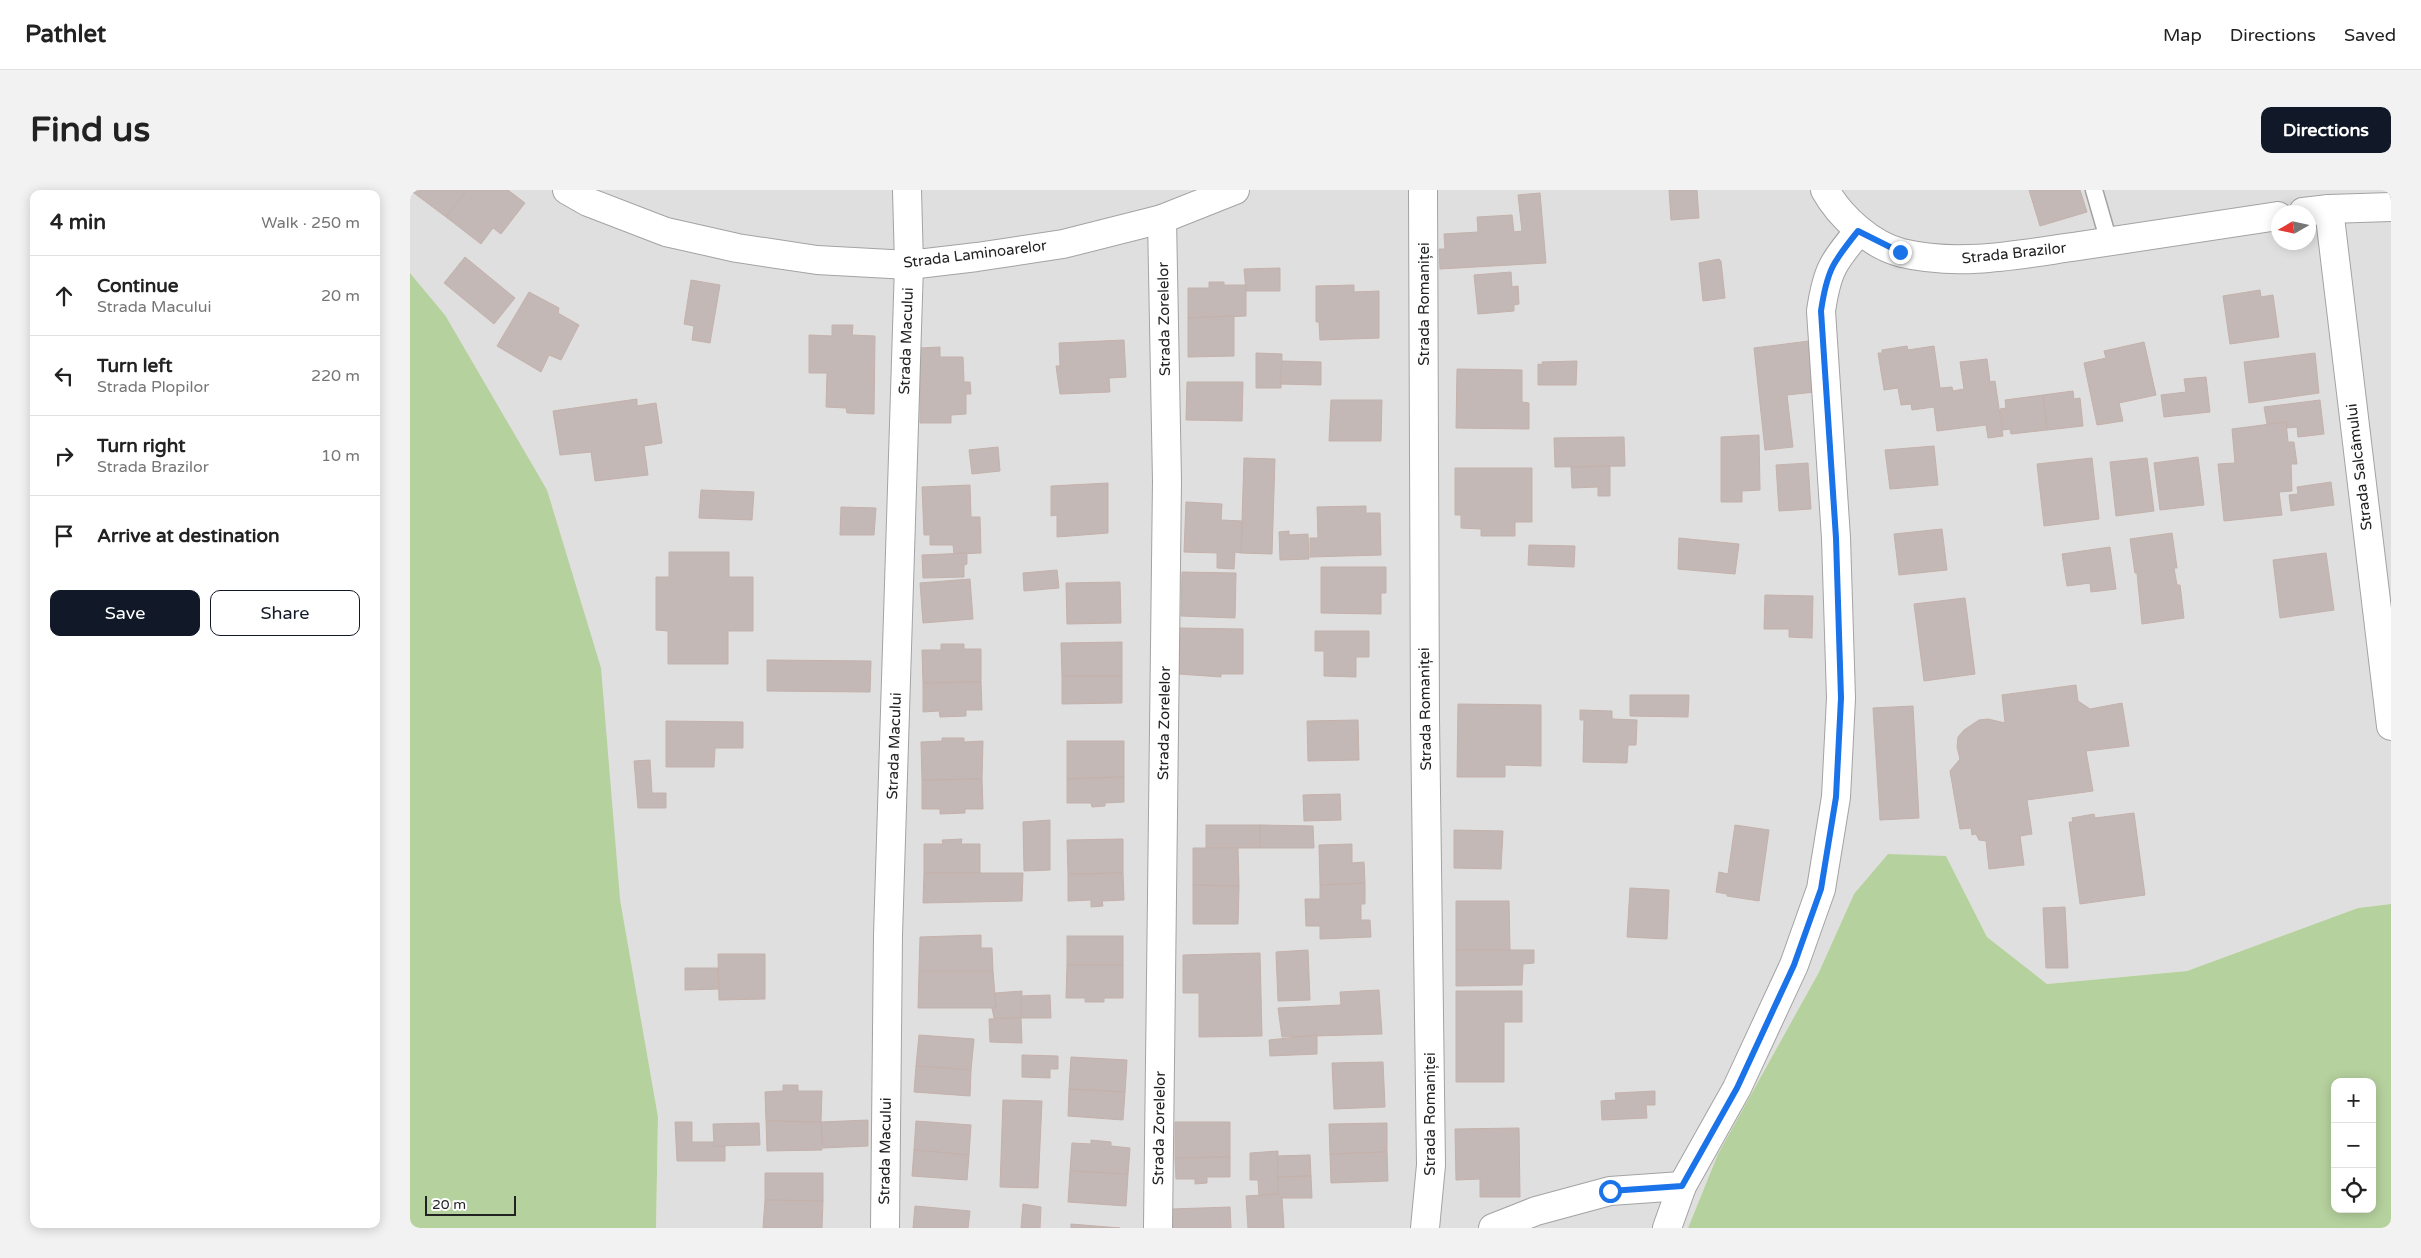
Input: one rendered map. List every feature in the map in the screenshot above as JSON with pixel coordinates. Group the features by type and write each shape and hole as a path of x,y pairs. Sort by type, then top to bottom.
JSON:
{"street":[{"name":"Strada Laminoarelor","path":"568,190 588,202 666,232 720,244 817,260 908,264 977,257 1063,244 1162,219 1235,190"},
{"name":"Strada Macului","path":"885,1228 888,935 908,264 907,190"},
{"name":"Strada Romaniței","path":"1423,190 1425,718 1431,1165 1425,1228"},
{"name":"Strada Brazilor","path":"1824,190 1833,204 1858,231 1900,252 1936,260 1992,258 2271,217"},
{"path":"2316,211 2391,207"},
{"name":"Strada Salcâmului","path":"2316,211 2391,726"},
{"name":"Strada Zorelelor","path":"1158,1228 1167,481 1162,219"},
{"path":"1667,1228 1682,1186 1737,1088 1794,965 1821,889 1836,797 1841,698 1836,538 1821,311 1824,288 1832,263 1858,231"},
{"path":"1493,1228 1536,1211 1610,1191 1682,1186"}],"lane":[{"path":"2094,190 2109,242"}],"shaded area":[{"path":"410,190 2391,190 2391,904 2358,908 2187,971 2047,984 1987,937 1946,856 1854,894 1819,972 1718,1154 1688,1228 656,1228 658,1117 620,899 445,315 410,273"}],"green space":[{"path":"410,273 445,315 547,490 601,668 620,899 658,1117 656,1228 410,1228"},
{"path":"1888,854 1946,856 1987,937 2047,984 2187,971 2358,908 2391,904 2391,1228 1688,1228 1718,1154 1819,972 1854,894"}],"building":[{"path":"410,190 467,190 446,217"},
{"path":"467,190 508,190 525,203 501,234 493,228 481,244 446,217"},
{"path":"1669,190 1697,190 1699,218 1671,220"},
{"path":"2029,190 2080,190 2087,212 2040,226"},
{"path":"1540,193 1546,263 1440,269 1439,249 1445,249 1444,234 1478,232 1477,217 1512,215 1514,232 1522,231 1518,195"},
{"path":"465,257 515,298 494,324 444,283"},
{"path":"1719,259 1721,261 1725,298 1703,301 1699,263"},
{"path":"1280,268 1280,291 1246,291 1244,269"},
{"path":"1511,272 1512,287 1518,286 1519,304 1514,305 1514,311 1478,314 1474,275"},
{"path":"691,280 720,285 710,343 692,340 694,326 684,324"},
{"path":"1209,282 1224,282 1224,285 1246,285 1246,316 1188,318 1188,288 1209,288"},
{"path":"1354,285 1354,292 1379,291 1379,338 1320,340 1319,322 1316,322 1316,286"},
{"path":"2260,290 2261,297 2273,295 2279,337 2230,344 2223,296"},
{"path":"529,292 559,308 558,313 579,325 561,360 549,355 541,372 497,346"},
{"path":"1234,316 1234,356 1188,357 1188,318"},
{"path":"832,325 853,325 852,335 875,336 874,414 847,413 846,408 826,407 827,373 809,373 809,335 832,336"},
{"path":"1124,340 1126,377 1109,378 1110,392 1060,394 1056,366 1060,366 1059,343"},
{"path":"1809,341 1815,392 1787,395 1793,447 1765,450 1754,348"},
{"path":"2144,342 2156,395 2119,403 2123,421 2097,425 2084,363 2106,358 2104,351"},
{"path":"1907,346 1908,350 1934,346 1940,388 1952,387 1953,391 1964,389 1960,362 1987,359 1990,382 1995,381 2003,436 1988,438 1986,425 1937,431 1934,407 1912,410 1911,404 1901,405 1898,388 1884,390 1878,353 1882,353 1882,350"},
{"path":"940,347 940,357 963,357 964,382 970,382 971,394 966,394 966,414 951,415 951,423 920,423 920,348"},
{"path":"1256,353 1282,354 1281,388 1256,388"},
{"path":"2315,353 2319,393 2249,403 2244,362"},
{"path":"1282,361 1321,362 1321,385 1280,384"},
{"path":"1577,361 1576,385 1538,385 1538,364 1542,365 1542,362"},
{"path":"1457,369 1522,370 1522,402 1529,403 1529,429 1456,428"},
{"path":"2206,377 2210,412 2164,417 2161,395 2186,392 2184,379"},
{"path":"1187,382 1243,382 1242,421 1186,420"},
{"path":"2073,391 2074,399 2080,398 2083,426 2047,430 2043,395"},
{"path":"2043,395 2047,430 2011,434 2010,429 2003,430 2000,409 2006,408 2005,400"},
{"path":"637,399 637,406 656,403 662,443 644,446 648,475 595,481 591,452 560,455 553,411"},
{"path":"1331,400 1382,400 1381,441 1329,441"},
{"path":"2320,400 2324,434 2298,437 2297,427 2287,428 2286,422 2267,424 2264,407"},
{"path":"2286,422 2288,442 2294,442 2297,464 2291,464 2292,491 2279,492 2282,515 2224,521 2218,464 2235,463 2232,429"},
{"path":"1759,435 1760,490 1742,491 1742,502 1721,502 1721,437"},
{"path":"1624,437 1625,466 1555,467 1554,438"},
{"path":"1934,446 1938,485 1890,489 1885,450"},
{"path":"998,447 1000,471 972,474 969,450"},
{"path":"2198,457 2204,505 2160,510 2154,463"},
{"path":"1244,458 1275,459 1272,554 1241,553"},
{"path":"2092,458 2099,519 2044,526 2037,464"},
{"path":"2147,458 2154,511 2116,516 2110,462"},
{"path":"1808,463 1811,509 1779,511 1776,465"},
{"path":"1610,466 1610,496 1598,496 1598,487 1572,488 1571,467"},
{"path":"1455,468 1532,468 1532,522 1515,522 1515,536 1481,536 1481,529 1461,528 1461,515 1455,515"},
{"path":"2331,482 2334,505 2291,511 2289,495 2298,494 2297,487"},
{"path":"1108,483 1108,533 1057,537 1057,515 1051,516 1051,486"},
{"path":"970,485 971,517 980,517 981,553 954,554 953,545 930,545 930,535 924,535 922,487"},
{"path":"701,490 754,492 752,520 699,518"},
{"path":"1186,502 1222,504 1221,520 1242,521 1241,553 1235,552 1234,569 1217,568 1217,553 1184,552"},
{"path":"1366,506 1366,513 1380,513 1381,555 1310,557 1310,538 1318,538 1317,507"},
{"path":"841,507 876,508 874,535 840,535"},
{"path":"1942,529 1947,570 1899,575 1894,534"},
{"path":"1289,531 1289,535 1308,534 1309,559 1280,560 1279,532"},
{"path":"2172,533 2177,568 2174,568 2177,585 2180,585 2184,618 2142,624 2137,573 2135,573 2130,539"},
{"path":"1679,538 1739,544 1735,574 1678,569"},
{"path":"1529,545 1575,546 1574,567 1528,565"},
{"path":"2110,547 2116,589 2091,592 2090,583 2067,586 2062,554"},
{"path":"669,552 729,552 729,577 753,577 753,631 728,631 728,664 668,664 668,631 656,630 656,577 669,577"},
{"path":"967,553 964,577 923,578 922,555"},
{"path":"2326,553 2334,610 2280,618 2273,560"},
{"path":"1321,567 1386,567 1386,593 1381,593 1381,614 1321,613"},
{"path":"1057,570 1059,588 1024,591 1023,573"},
{"path":"1182,572 1236,573 1235,618 1181,616"},
{"path":"970,579 973,619 923,623 920,583"},
{"path":"1120,582 1121,623 1067,624 1066,583"},
{"path":"1765,595 1813,596 1812,638 1789,637 1789,629 1764,629"},
{"path":"1965,598 1975,674 1924,681 1914,604"},
{"path":"1179,628 1243,629 1243,674 1221,674 1221,677 1179,674"},
{"path":"1315,631 1369,631 1369,657 1356,657 1356,677 1324,676 1324,651 1315,651"},
{"path":"1122,642 1122,676 1062,676 1061,643"},
{"path":"941,644 964,644 964,649 981,649 981,682 923,683 922,650 941,650"},
{"path":"767,660 871,661 870,692 767,691"},
{"path":"1062,676 1122,676 1122,703 1062,704"},
{"path":"981,682 982,710 966,710 966,716 940,717 939,711 923,712 923,683"},
{"path":"2076,685 2078,701 2090,709 2122,703 2129,746 2086,751 2093,791 2027,800 2032,834 2020,836 2024,865 1989,869 1986,841 1979,840 1976,834 1972,835 1971,828 1960,829 1950,771 1960,759 1957,747 1958,737 1964,730 1979,720 1988,719 2005,723 2002,695"},
{"path":"1630,695 1689,695 1688,717 1630,716"},
{"path":"1458,704 1541,705 1541,766 1505,765 1505,777 1457,777"},
{"path":"1913,706 1919,818 1880,820 1873,708"},
{"path":"1580,710 1612,711 1612,719 1637,720 1636,745 1628,745 1627,763 1583,762 1584,720 1580,720"},
{"path":"1358,720 1359,760 1308,761 1307,721"},
{"path":"666,721 743,722 743,748 715,748 714,767 666,767"},
{"path":"942,738 964,738 964,742 983,741 982,779 922,780 921,742 942,741"},
{"path":"1067,741 1124,741 1124,777 1067,779"},
{"path":"650,760 652,793 666,793 666,808 638,808 634,761"},
{"path":"1124,777 1124,802 1105,803 1105,806 1092,807 1091,803 1067,803 1067,779"},
{"path":"982,779 983,809 965,809 965,813 940,814 940,809 922,809 922,780"},
{"path":"1340,794 1341,820 1304,821 1303,795"},
{"path":"2134,813 2145,895 2080,904 2069,822 2073,822 2072,818 2094,814 2095,818"},
{"path":"1050,820 1050,870 1024,871 1023,822"},
{"path":"1206,825 1260,825 1260,848 1206,848"},
{"path":"1260,825 1313,826 1314,848 1260,848"},
{"path":"1735,825 1769,830 1759,901 1727,896 1727,894 1716,892 1719,872 1728,874"},
{"path":"1454,830 1503,831 1501,869 1454,868"},
{"path":"962,839 961,844 980,844 980,874 924,873 924,844 943,844 942,840"},
{"path":"1123,839 1123,873 1068,874 1067,840"},
{"path":"1352,844 1352,863 1364,862 1365,883 1320,885 1319,845"},
{"path":"1193,848 1238,848 1239,886 1193,885"},
{"path":"924,873 1023,873 1022,901 923,903"},
{"path":"1123,873 1124,900 1102,901 1103,906 1091,907 1091,900 1068,901 1068,874"},
{"path":"1365,883 1365,904 1361,904 1361,920 1370,920 1371,937 1320,939 1320,926 1306,926 1305,899 1320,899 1320,885"},
{"path":"1193,885 1239,886 1238,924 1193,924"},
{"path":"1630,888 1669,890 1667,939 1627,937"},
{"path":"1456,901 1509,901 1510,950 1456,950"},
{"path":"2065,907 2068,968 2046,968 2043,908"},
{"path":"981,935 981,948 992,948 993,971 919,971 920,937"},
{"path":"1067,936 1123,936 1123,965 1067,965"},
{"path":"1308,950 1310,1000 1278,1001 1276,952"},
{"path":"1456,950 1534,950 1534,963 1523,964 1522,985 1456,986"},
{"path":"1260,953 1262,1036 1199,1037 1199,993 1183,993 1183,955"},
{"path":"718,954 765,954 765,999 719,1000"},
{"path":"1067,965 1123,965 1123,998 1104,998 1104,1002 1085,1002 1085,998 1066,998"},
{"path":"685,968 718,968 719,989 685,990"},
{"path":"919,971 993,971 996,1008 918,1008"},
{"path":"1379,990 1382,1034 1282,1037 1278,1008 1341,1005 1340,992"},
{"path":"1022,991 1021,1018 994,1018 992,1008 996,1008 995,993"},
{"path":"1456,991 1522,991 1522,1022 1504,1022 1504,1082 1456,1082"},
{"path":"1050,995 1051,1018 1021,1018 1021,996"},
{"path":"1021,1018 1022,1043 990,1042 989,1019"},
{"path":"919,1035 974,1039 971,1070 916,1066"},
{"path":"1317,1035 1317,1054 1270,1056 1269,1040"},
{"path":"1022,1055 1058,1056 1058,1069 1050,1069 1050,1078 1022,1077"},
{"path":"1071,1057 1127,1060 1125,1092 1069,1089"},
{"path":"1383,1062 1385,1107 1334,1109 1332,1063"},
{"path":"916,1066 971,1070 970,1096 914,1092"},
{"path":"783,1085 798,1085 798,1091 822,1091 821,1122 766,1121 765,1092 783,1091"},
{"path":"1069,1089 1125,1092 1123,1120 1068,1116"},
{"path":"1655,1091 1655,1105 1646,1105 1647,1118 1602,1120 1601,1101 1616,1100 1615,1093"},
{"path":"1003,1100 1042,1101 1038,1188 1000,1187"},
{"path":"868,1120 868,1146 823,1148 821,1122"},
{"path":"766,1121 821,1122 822,1150 767,1151"},
{"path":"916,1121 971,1125 969,1155 914,1150"},
{"path":"675,1122 692,1122 692,1142 714,1142 714,1146 725,1146 725,1161 677,1161"},
{"path":"1175,1122 1230,1122 1230,1157 1175,1158"},
{"path":"759,1123 760,1145 714,1146 713,1124"},
{"path":"1387,1123 1387,1152 1330,1154 1329,1124"},
{"path":"1519,1128 1520,1197 1480,1197 1480,1179 1456,1180 1455,1129"},
{"path":"1091,1140 1111,1142 1111,1146 1130,1148 1128,1174 1070,1171 1072,1143 1091,1144"},
{"path":"914,1150 969,1155 967,1180 912,1176"},
{"path":"1278,1151 1278,1194 1259,1196 1258,1180 1250,1180 1250,1153"},
{"path":"1387,1152 1388,1181 1331,1183 1330,1154"},
{"path":"1310,1155 1311,1176 1278,1177 1277,1156"},
{"path":"1230,1157 1230,1177 1207,1177 1207,1183 1195,1184 1195,1179 1176,1179 1175,1158"},
{"path":"1070,1171 1128,1174 1126,1206 1068,1202"},
{"path":"765,1173 823,1173 823,1201 765,1200"},
{"path":"1311,1176 1312,1198 1282,1198 1278,1194 1278,1177"},
{"path":"1278,1194 1282,1198 1284,1228 1248,1228 1246,1196"},
{"path":"765,1200 823,1201 822,1228 763,1228"},
{"path":"1023,1204 1041,1207 1040,1228 1021,1228"},
{"path":"915,1206 970,1211 968,1228 913,1228"},
{"path":"1230,1207 1231,1228 1172,1228 1172,1209"},
{"path":"1071,1224 1120,1228 1071,1228"}],"route":[{"path":"1610,1191 1682,1186 1737,1088 1794,965 1821,889 1836,797 1841,698 1836,538 1821,338 1821,311 1824,288 1832,263 1858,231 1900,252"}]}
